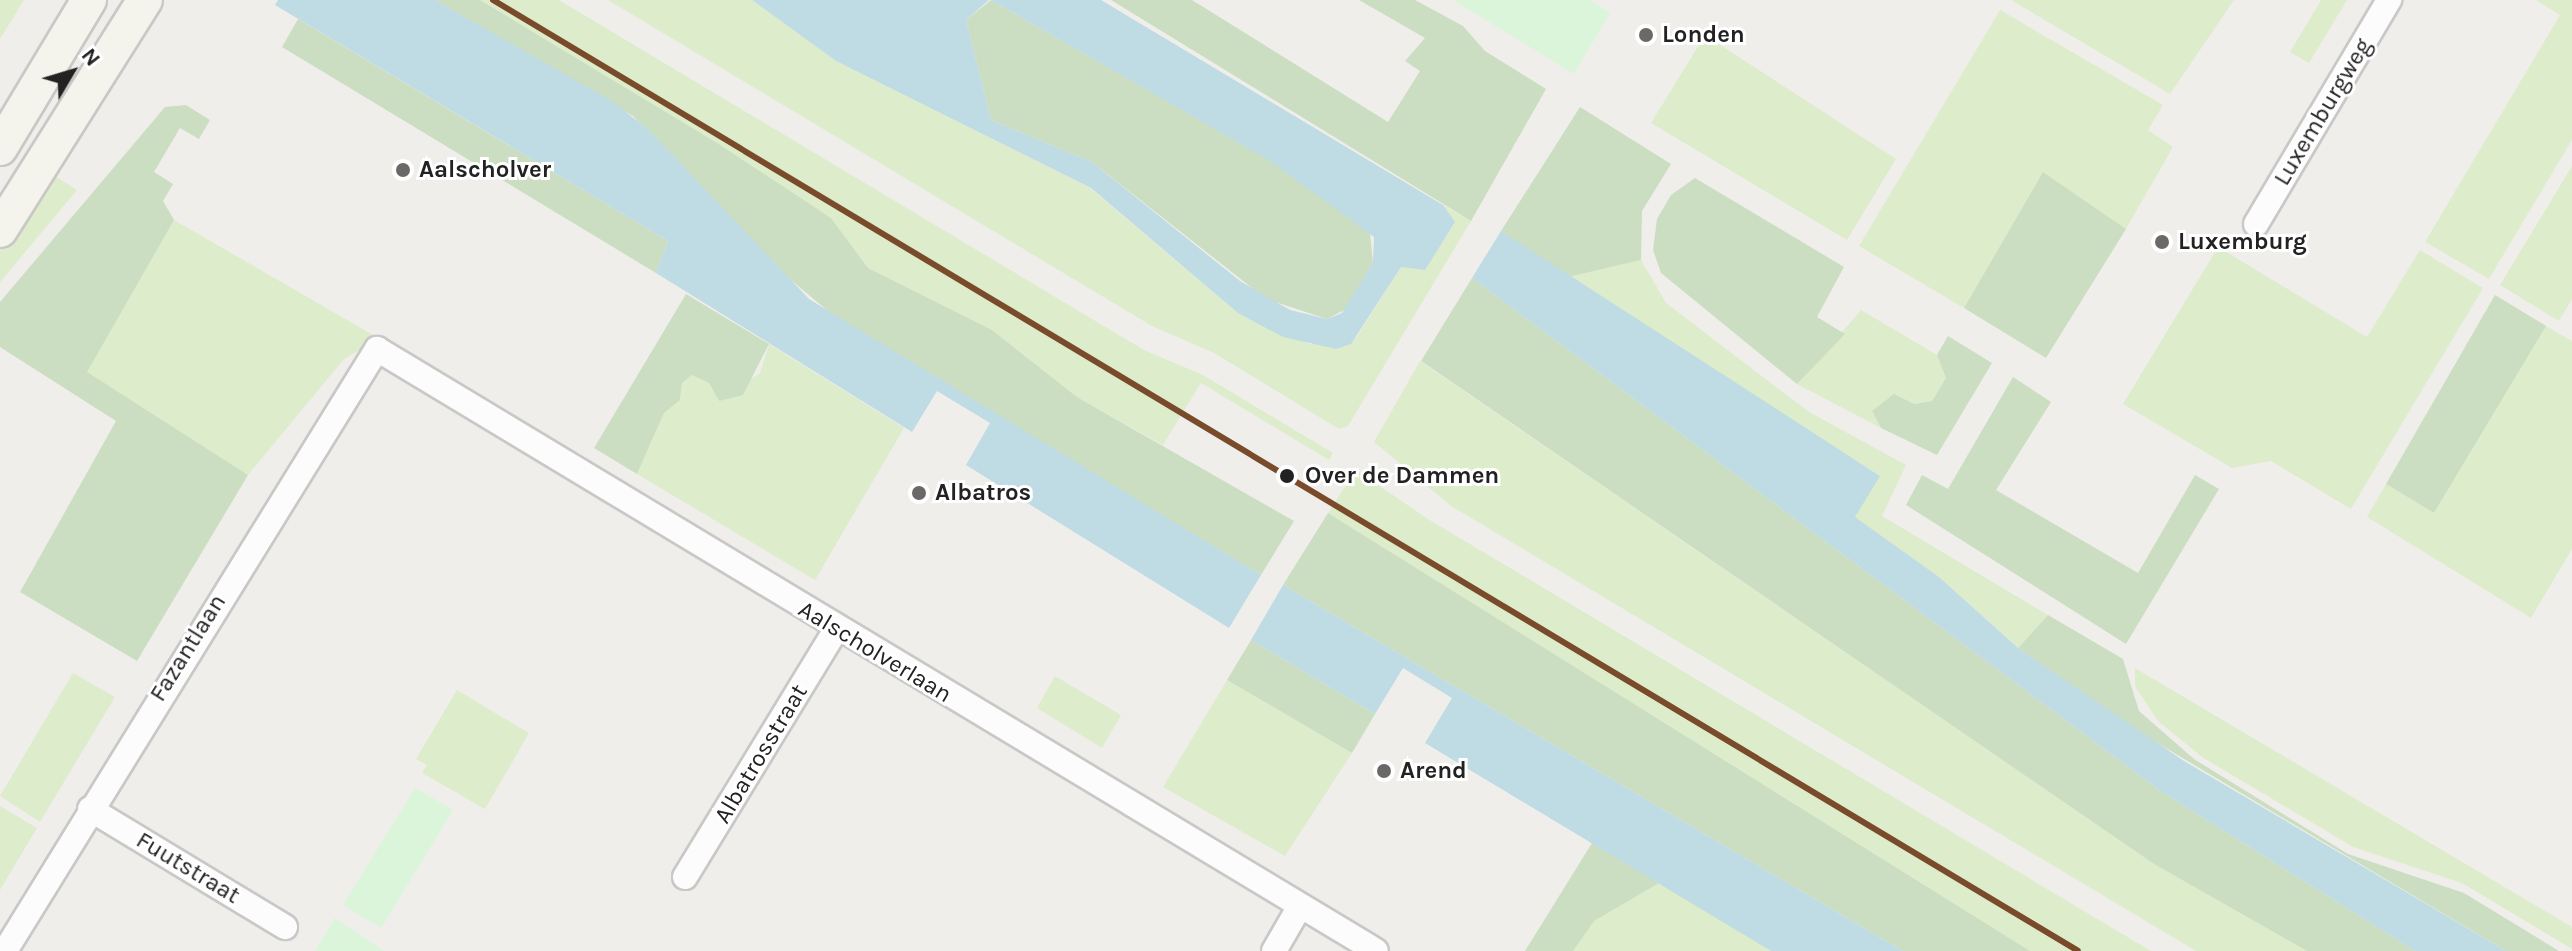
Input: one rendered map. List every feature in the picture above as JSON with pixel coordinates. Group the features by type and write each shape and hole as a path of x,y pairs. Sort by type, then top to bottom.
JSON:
{"street":[{"path":"0,148 89,0"},
{"path":"0,230 145,0"},
{"name":"Luxemburgweg","path":"2256,224 2389,0"},
{"name":"Aalscholverlaan","path":"377,349 836,630 1376,951"},
{"name":"Fazantlaan","path":"5,951 377,349"},
{"name":"Albatrosstraat","path":"685,877 836,630"},
{"name":"Fuutstraat","path":"90,809 285,927"},
{"path":"1274,951 1300,906"}],"green space":[{"path":"0,0 24,0 0,39"},
{"path":"435,0 480,0 717,143 831,218 868,268 992,330 1077,397 1294,521 1261,575 840,321 760,254 633,116"},
{"path":"480,0 559,0 1144,350 1203,375 1333,453 1329,460 1201,383 1163,445 1077,397 992,330 868,268 831,218"},
{"path":"608,0 752,0 836,61 1090,188 1238,313 1310,344 1356,338 1401,267 1424,269 1455,223 1443,205 1471,221 1348,426 1339,429 1214,353 1152,326"},
{"path":"991,0 1271,161 1370,233 1373,263 1346,309 1327,319 1266,299 1092,162 991,120 966,20"},
{"path":"1111,0 1192,0 1388,122 1420,71 1405,61 1425,38 1359,0 1415,0 1463,26 1485,51 1546,89 1471,221"},
{"path":"1453,0 1591,0 1610,13 1574,74"},
{"path":"2011,0 2234,0 2170,94"},
{"path":"2321,0 2347,0 2309,63 2290,52"},
{"path":"2536,0 2572,0 2572,140 2489,279 2425,242 2560,15"},
{"path":"2000,10 2163,105 2148,130 2173,147 2126,229 2043,172 1964,308 1859,246"},
{"path":"298,19 668,241 656,273 282,47"},
{"path":"1705,35 1896,159 1847,240 1651,123"},
{"path":"186,105 210,120 199,139 180,128 154,172 173,184 163,201 174,220 87,372 248,475 137,661 20,592 116,421 0,347 0,302 165,107"},
{"path":"1580,107 1671,164 1642,211 1641,260 1564,278 1501,231"},
{"path":"2572,166 2572,299 2559,321 2500,285"},
{"path":"2043,172 2126,229 2046,358 1964,308"},
{"path":"50,173 77,190 0,282 0,242"},
{"path":"1695,178 1844,267 1817,317 1845,334 1797,384 1661,273 1653,250 1657,219 1671,195"},
{"path":"174,220 380,339 344,359 248,475 86,372"},
{"path":"2218,247 2367,337 2420,250 2483,288 2351,509 2271,461 2232,468 2123,404"},
{"path":"1641,260 1666,303 1809,412 1906,465 1882,516 2048,615 2018,648 1939,577 1855,517 1879,475 1564,278"},
{"path":"1472,278 2159,790 2415,951 2307,951 2154,864 1421,361"},
{"path":"686,294 769,344 743,395 719,401 709,383 692,375 682,383 680,400 664,413 637,474 594,448"},
{"path":"2495,295 2546,326 2434,513 2386,484"},
{"path":"1861,310 1937,355 1946,378 1932,401 1914,404 1894,395 1872,411 1881,428 1797,384"},
{"path":"2546,326 2572,341 2572,549 2531,618 2367,517 2386,484 2434,513"},
{"path":"1948,336 1992,363 1937,455 1881,428 1872,411 1894,394 1914,404 1932,401 1946,378 1937,355"},
{"path":"769,344 904,428 815,580 637,474 664,413 680,400 682,383 692,375 709,383 719,401 760,373"},
{"path":"1420,361 2154,864 2307,951 2196,951 1451,506 1374,442"},
{"path":"2013,377 2051,402 1996,490 2138,573 2195,475 2219,489 2126,644 1906,505 1922,475 1948,489"},
{"path":"1356,470 1428,519 2151,951 2030,951 1328,513"},
{"path":"1328,513 2030,951 1903,951 1283,585"},
{"path":"2048,615 2123,659 2139,711 2194,759 2348,854 2464,893 2559,951 2506,951 2139,732 2018,648"},
{"path":"1251,640 1375,714 1352,753 1227,680"},
{"path":"2135,668 2572,927 2572,949 2462,883 2353,847 2202,757 2158,721 2135,686"},
{"path":"73,673 115,697 40,822 0,796"},
{"path":"1055,676 1121,715 1102,748 1037,708"},
{"path":"1227,680 1352,753 1285,856 1163,787"},
{"path":"457,690 529,733 485,809 422,773 427,765 416,759"},
{"path":"415,788 453,810 381,928 343,905"},
{"path":"0,806 37,828 0,890"},
{"path":"1592,843 1659,883 1594,921 1573,951 1525,951"},
{"path":"1659,883 1771,951 1573,951 1593,921"},
{"path":"335,918 384,951 315,951"}],"water":[{"path":"278,0 435,0 612,101 650,131 809,299 1261,575 1229,628 966,465 990,423 937,391 912,432 656,273 668,241 275,5"},
{"path":"752,0 989,0 966,20 991,120 1092,162 1240,281 1290,310 1327,319 1342,313 1373,263 1374,237 1270,161 991,0 1101,0 1443,205 1455,222 1425,270 1401,267 1351,344 1336,349 1283,337 1238,313 1091,188 836,61"},
{"path":"1501,231 1880,476 1855,517 1939,577 2018,648 2184,761 2506,951 2415,951 2159,790 1472,278"},
{"path":"1283,585 1903,951 1771,951 1425,743 1452,698 1403,668 1375,714 1251,640"}],"transit line":[{"path":"493,0 2078,951"}],"place":[{"name":"Londen","path":"1646,35"},
{"name":"Aalscholver","path":"403,170"},
{"name":"Luxemburg","path":"2162,242"},
{"name":"Over de Dammen","path":"1287,476"},
{"name":"Albatros","path":"919,493"},
{"name":"Arend","path":"1384,771"}]}
